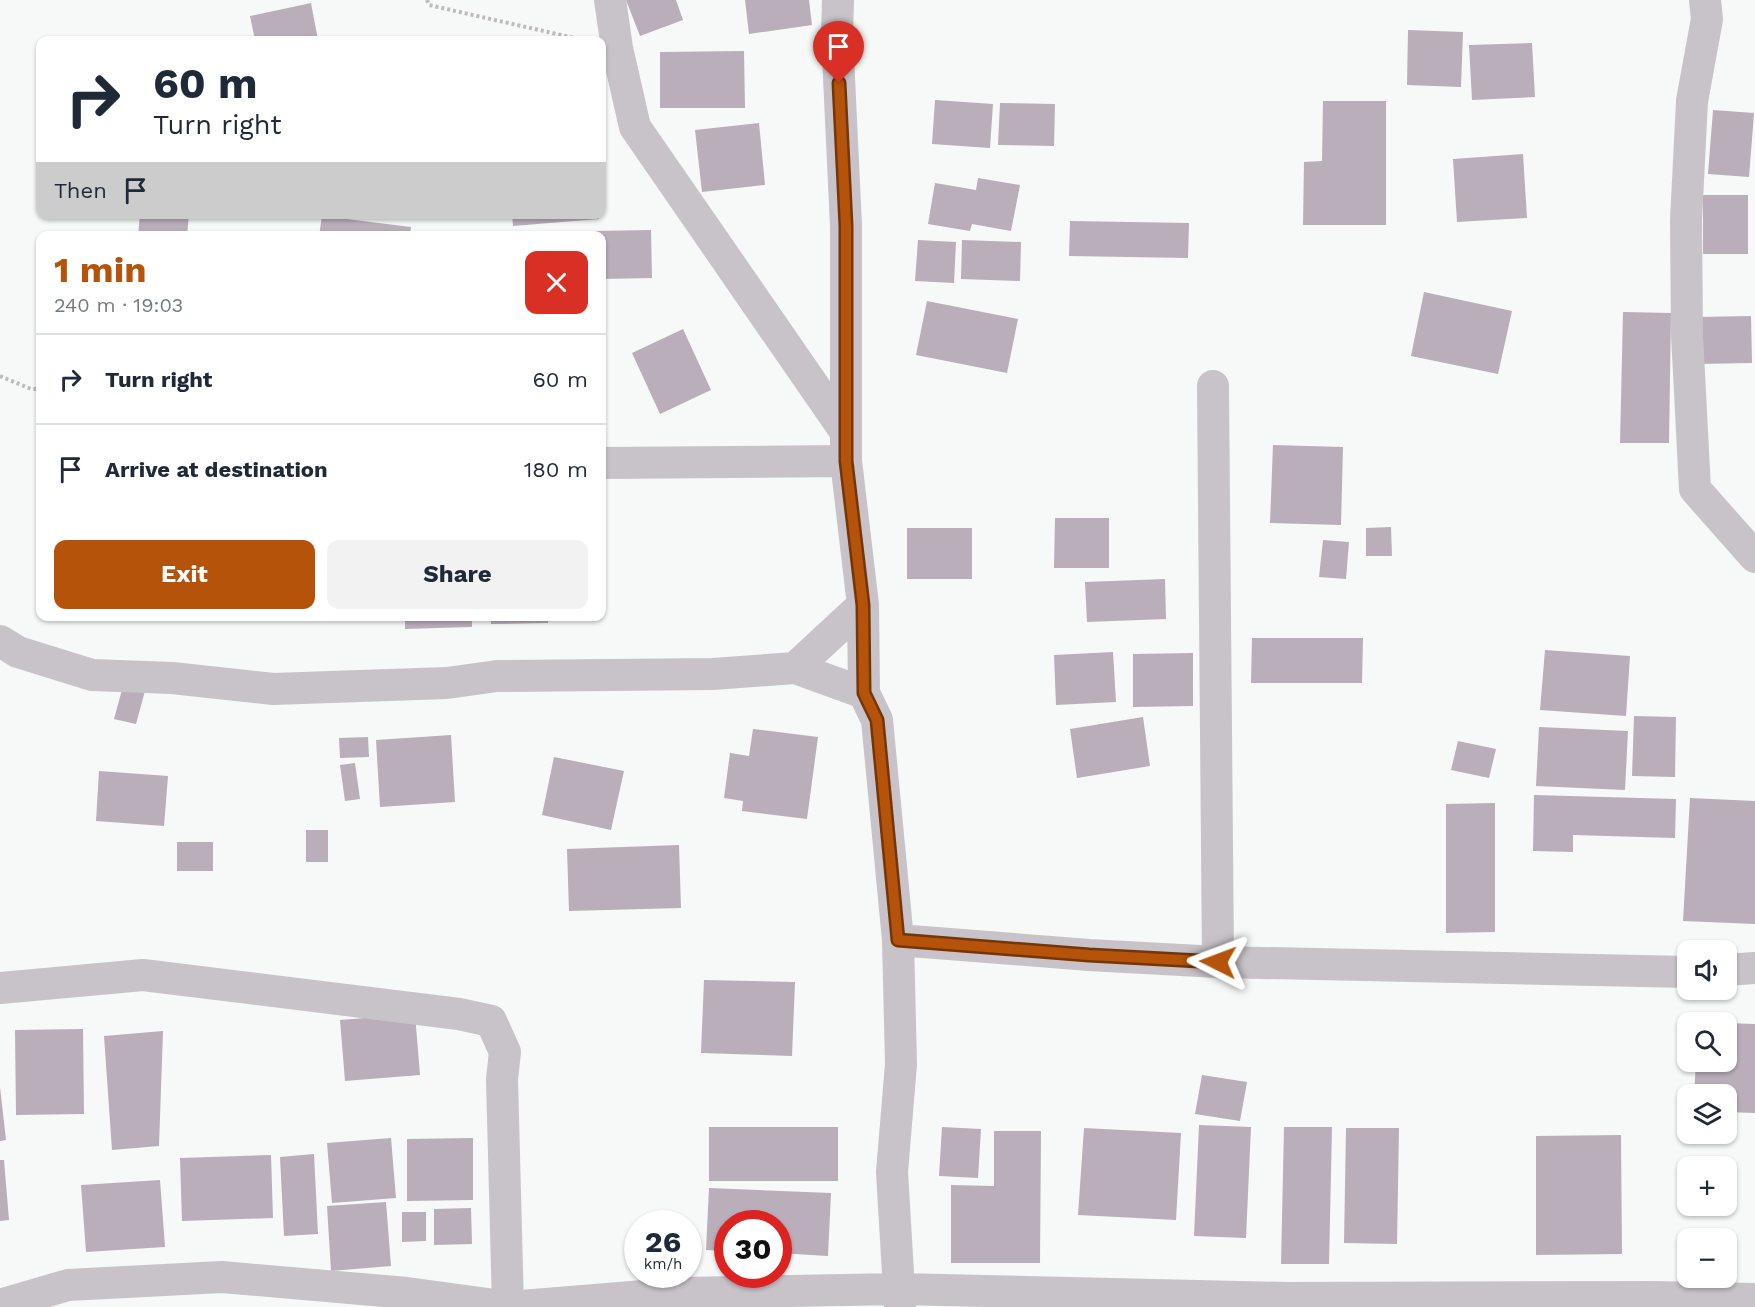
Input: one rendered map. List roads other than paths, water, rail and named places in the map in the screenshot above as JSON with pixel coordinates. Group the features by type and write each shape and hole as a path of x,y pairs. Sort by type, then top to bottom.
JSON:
{"street":[{"path":"610,0 617,48 635,127 846,446"},
{"path":"838,0 837,35 846,226 846,446 863,605 864,693 877,720 898,940 901,1064 892,1172 899,1298"},
{"path":"1705,0 1707,19 1692,101 1686,220 1687,335 1695,489 1755,557"},
{"path":"1213,386 1218,962"},
{"path":"606,463 846,446"},
{"path":"795,668 863,605"},
{"path":"0,641 18,652 92,675 172,678 273,690 447,683 497,676 713,674 795,668 864,693"},
{"path":"898,940 1089,955 1218,962 1677,972"},
{"path":"1737,969 1755,968"},
{"path":"0,988 143,975 459,1014 491,1021 506,1052 502,1079 509,1307"},
{"path":"0,1305 68,1286 222,1277 405,1300 509,1307 680,1293 899,1298 1652,1297 1755,1299"}]}
